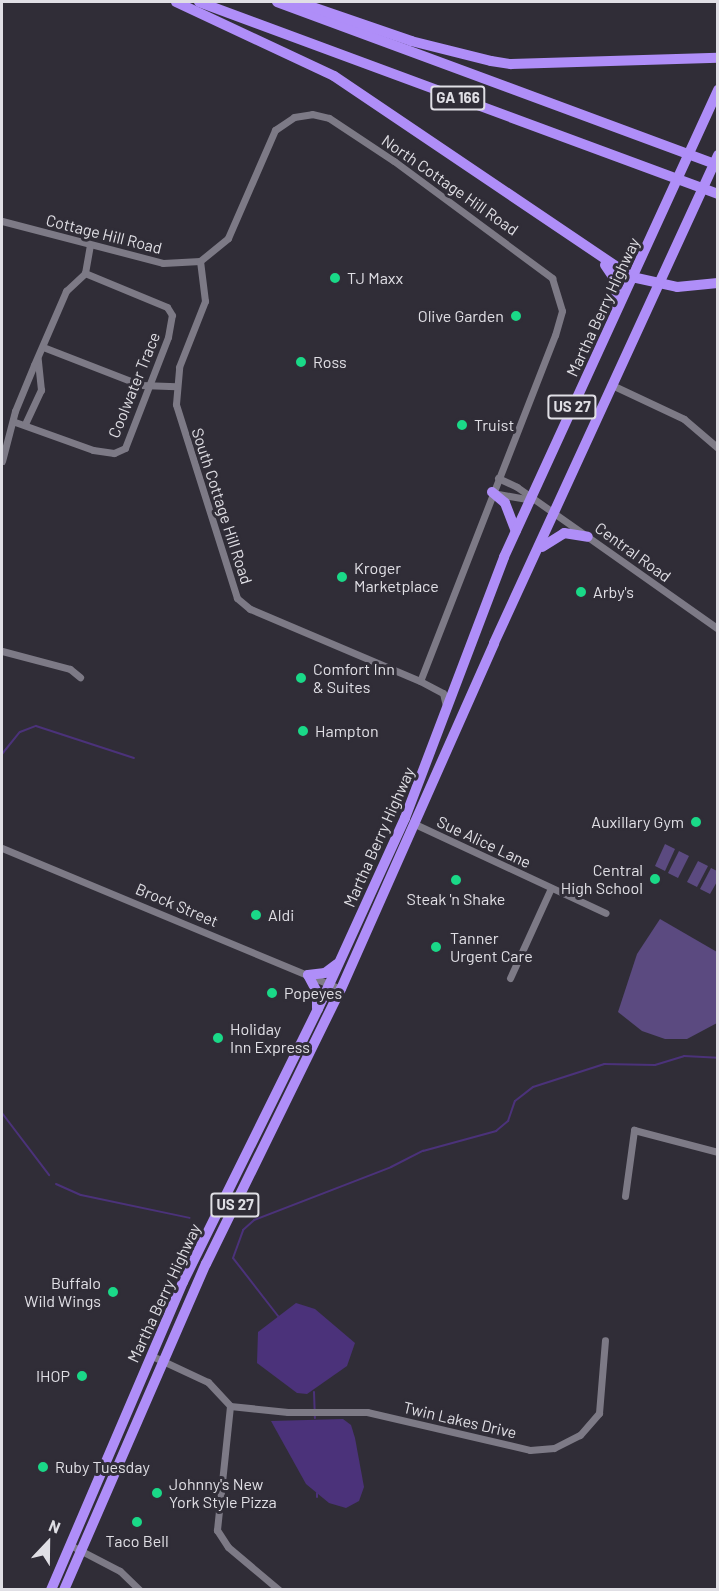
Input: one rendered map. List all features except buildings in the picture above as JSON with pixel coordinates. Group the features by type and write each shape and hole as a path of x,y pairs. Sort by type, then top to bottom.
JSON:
{"highway":[{"path":"176,2 334,76 468,164 599,258 632,278 660,286 717,283"},
{"name":"GA 166","path":"199,2 717,194"},
{"name":"GA 166","path":"277,2 717,165"},
{"path":"298,2 421,44 491,61 717,58"},
{"name":"Martha Berry Highway","path":"51,1590 150,1355 330,984 405,818 516,531 717,90"},
{"name":"Martha Berry Highway","path":"64,1590 162,1362 417,825 554,513 660,286 717,155"},
{"path":"599,258 617,283 615,314"},
{"path":"492,492 506,503 516,531"},
{"path":"537,551 558,534 588,537"},
{"path":"405,818 417,825"},
{"path":"316,1013 316,992 308,975 325,973 340,962"}],"street":[{"name":"North Cottage Hill Road","path":"200,261 228,238 275,130 294,117 312,114 341,125 542,267 552,278 562,311 498,478"},
{"name":"Cottage Hill Road","path":"2,221 90,246 163,263 200,261"},
{"path":"2,461 15,422 15,411 66,291 85,273 90,246"},
{"name":"South Cottage Hill Road","path":"200,261 205,301 179,367 176,386 181,423 237,598 250,609 434,687"},
{"name":"Coolwater Trace","path":"15,422 75,445 122,452 151,386 173,324 172,315 166,307 85,273"},
{"path":"43,347 151,386 176,386"},
{"path":"25,424 40,390 38,359"},
{"path":"614,386 684,419 717,448"},
{"path":"420,681 498,478"},
{"name":"Central Road","path":"498,478 517,487 531,500 554,513 717,629"},
{"name":"Central Road","path":"492,492 531,500"},
{"path":"2,651 70,669 80,676"},
{"path":"434,687 445,687 460,677"},
{"path":"434,687 443,693 446,713"},
{"name":"Sue Alice Lane","path":"417,825 606,913"},
{"name":"Brock Street","path":"2,848 341,989"},
{"path":"510,978 551,888"},
{"path":"625,1196 634,1130 717,1152"},
{"name":"Twin Lakes Drive","path":"230,1406 288,1412 367,1412 530,1450 554,1448 580,1435 599,1413 604,1340"},
{"path":"150,1355 208,1382 230,1406 217,1530 228,1547 279,1590"},
{"path":"70,1545 120,1571 140,1590"}],"shaded area":[{"path":"665,844 675,849 665,871 655,866"},
{"path":"679,851 689,856 678,878 668,873"},
{"path":"698,861 708,866 697,887 687,882"},
{"path":"711,868 717,871 718,880 710,894 700,889"},
{"path":"660,919 717,952 717,1023 687,1039 665,1039 642,1031 618,1012 637,954"},
{"path":"296,1303 315,1309 355,1343 347,1366 307,1394 297,1393 257,1363 258,1332"},
{"path":"343,1419 351,1425 364,1487 359,1501 346,1508 329,1503 306,1484 271,1421"}],"waterway":[{"path":"2,754 20,732 36,726 134,758"},
{"path":"278,1316 233,1258 243,1230 254,1220 391,1167 423,1151 496,1131 508,1121 515,1101 533,1087 604,1064 655,1065 684,1056 718,1058"},
{"path":"2,1113 49,1175"},
{"path":"56,1184 81,1195 190,1218"},
{"path":"314,1392 315,1418"}],"place":[{"name":"TJ Maxx","path":"335,278"},
{"name":"Olive Garden","path":"516,316"},
{"name":"Ross","path":"301,362"},
{"name":"Truist","path":"462,425"},
{"name":"Kroger Marketplace","path":"342,577"},
{"name":"Arby's","path":"581,592"},
{"name":"Comfort Inn & Suites","path":"301,678"},
{"name":"Hampton","path":"303,731"},
{"name":"Auxillary Gym","path":"696,822"},
{"name":"Central High School","path":"655,879"},
{"name":"Steak 'n Shake","path":"456,880"},
{"name":"Aldi","path":"256,915"},
{"name":"Tanner Urgent Care","path":"436,947"},
{"name":"Popeyes","path":"272,993"},
{"name":"Holiday Inn Express","path":"218,1038"},
{"name":"Buffalo Wild Wings","path":"113,1292"},
{"name":"IHOP","path":"82,1376"},
{"name":"Ruby Tuesday","path":"43,1467"},
{"name":"Johnny's New York Style Pizza","path":"157,1493"},
{"name":"Taco Bell","path":"137,1522"}]}
